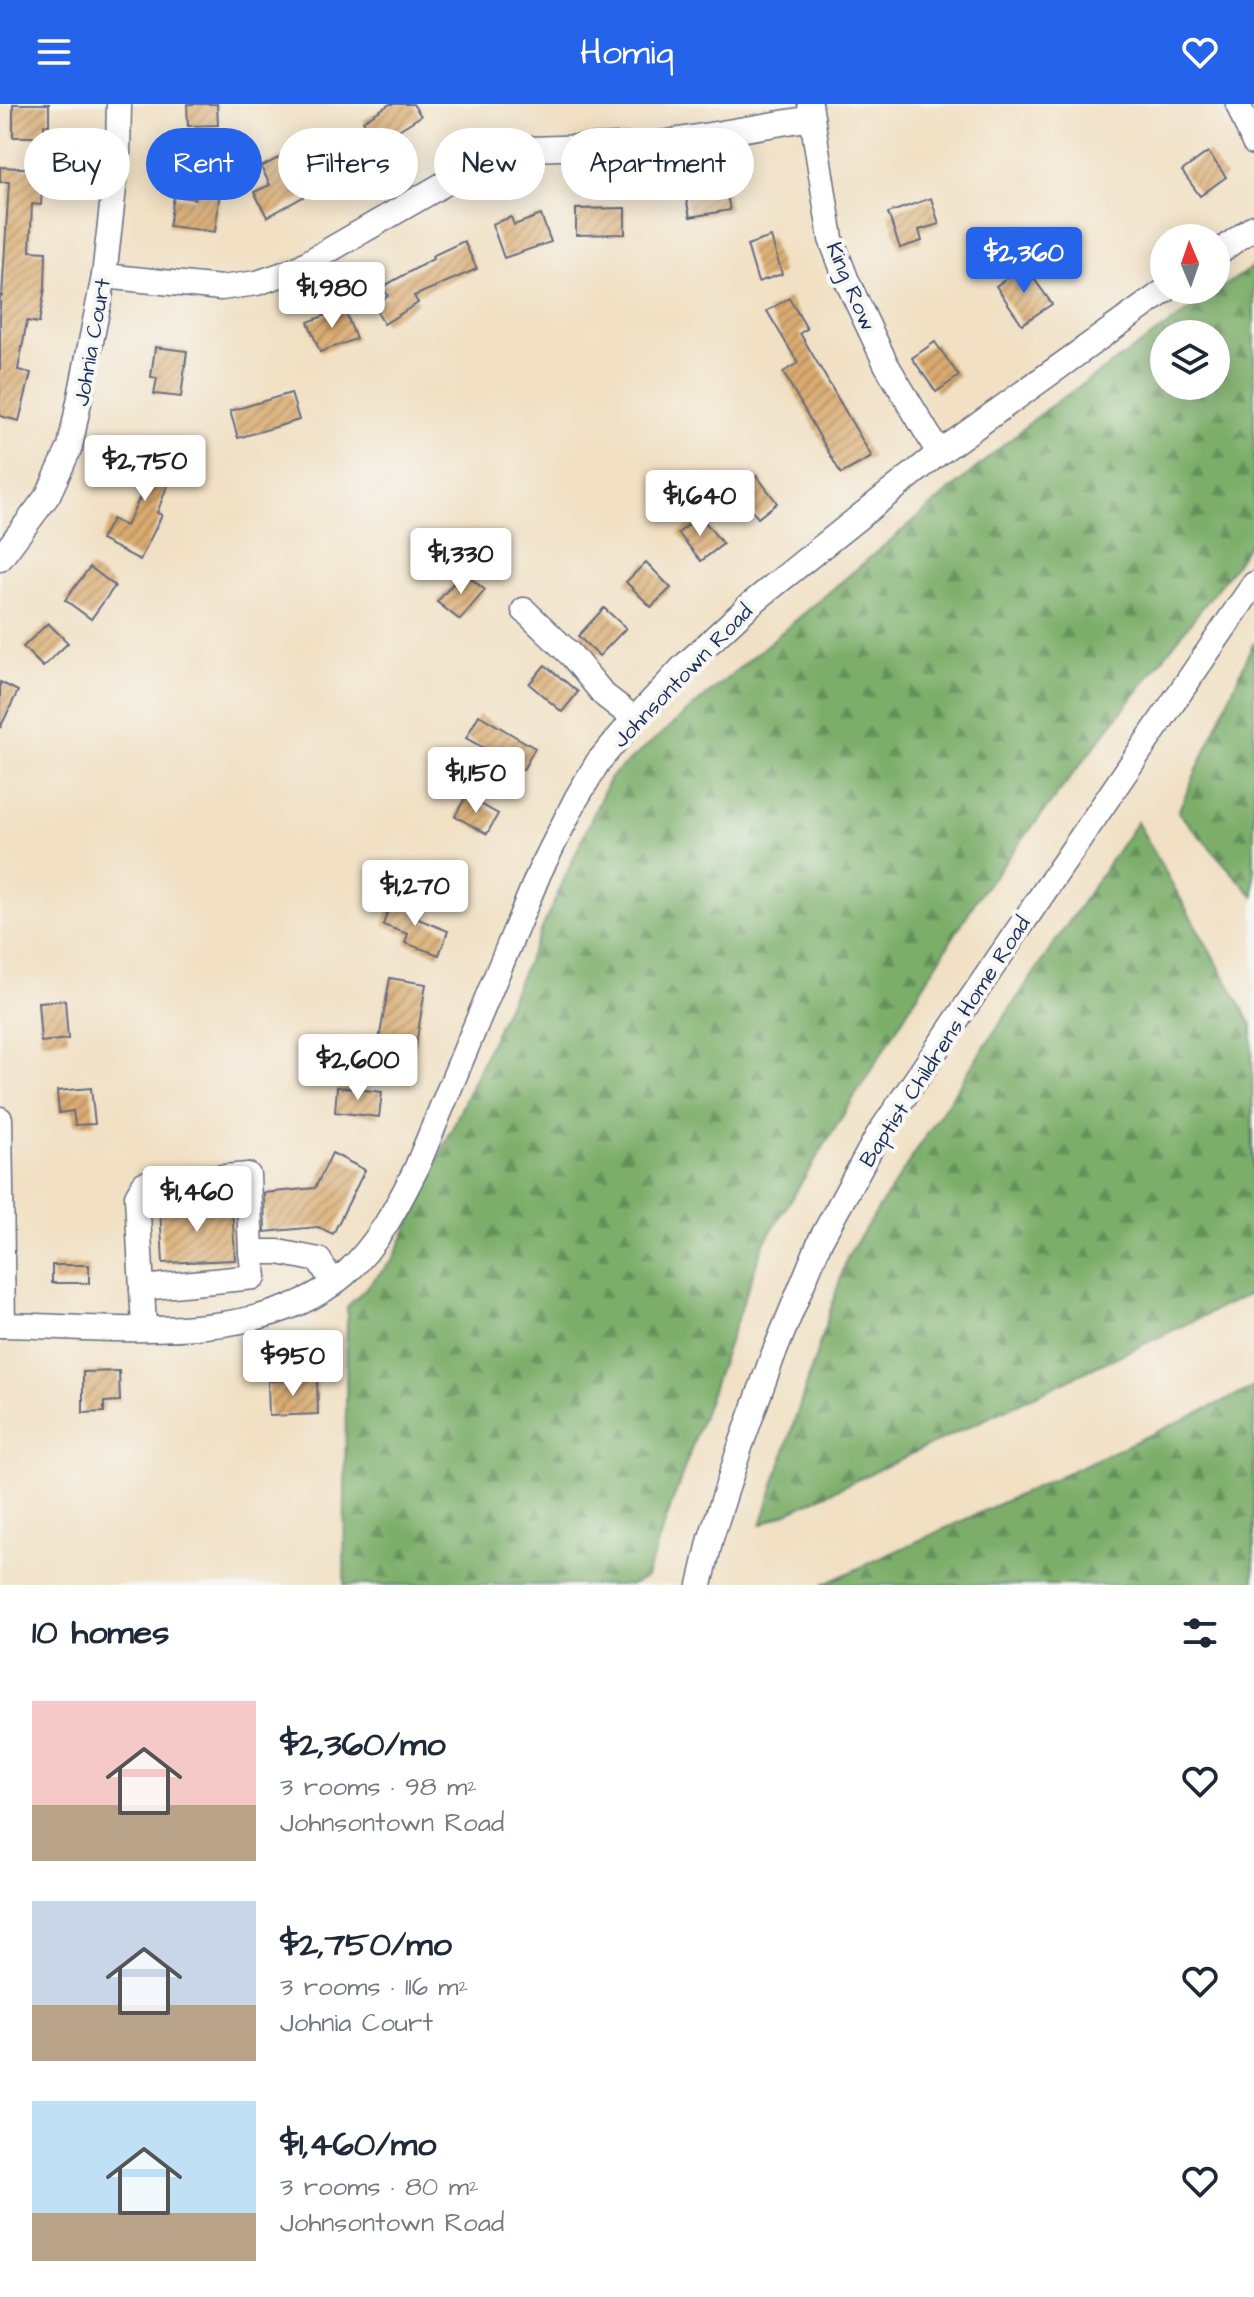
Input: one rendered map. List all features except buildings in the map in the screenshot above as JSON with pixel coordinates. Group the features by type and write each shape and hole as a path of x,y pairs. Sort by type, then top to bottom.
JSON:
{"street":[{"name":"Johnia Court","path":"0,559 48,495 70,447 104,276 118,153 119,104"},
{"path":"1238,104 1254,143"},
{"path":"104,276 221,288 257,283 295,270 482,162 510,153 550,147 649,145 811,111"},
{"name":"King Row","path":"811,111 831,239 886,364 939,453"},
{"path":"1230,244 1254,227"},
{"name":"Johnsontown Road","path":"1,1325 180,1328 239,1322 278,1312 315,1296 333,1283 369,1249 395,1210 416,1169 539,873 598,762 683,667 752,603 939,453 1150,301"},
{"name":"Baptist Childrens Home Road","path":"700,1585 711,1538 772,1358 821,1239 878,1135 1254,584"},
{"path":"524,610 572,656 604,695 635,719"},
{"path":"0,1119 1,1325"},
{"path":"142,1288 254,1277 248,1175 144,1184 137,1196 144,1327"},
{"path":"251,1252 278,1252 319,1260 333,1283"}],"green space":[{"path":"1254,266 1254,536 1233,568 980,894 764,1243 646,1577 631,1585 344,1585 347,1307 393,1260 610,777 1045,410 1150,338 1150,400 1230,400 1230,320 1176,320 1199,304 1230,304 1230,283"},
{"path":"1254,642 1254,897 1178,812"},
{"path":"1137,822 1252,1025 1254,1292 761,1525 848,1255"},
{"path":"1254,1387 1254,1585 822,1585"}]}
